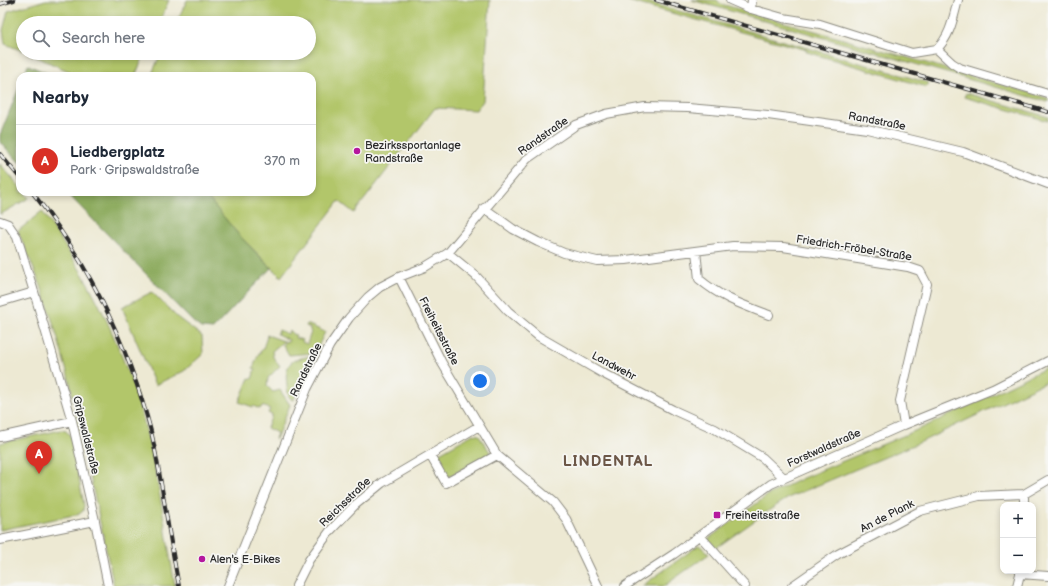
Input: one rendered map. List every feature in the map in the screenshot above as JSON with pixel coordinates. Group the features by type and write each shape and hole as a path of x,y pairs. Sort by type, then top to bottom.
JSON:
{"street":[{"path":"730,0 751,4 783,18 820,24 912,52 937,49 950,32 958,0"},
{"path":"937,49 952,63 960,68 1048,94"},
{"name":"Randstraße","path":"228,586 307,389 318,366 337,334 368,296 380,287 399,277 425,267 448,253 484,208 527,159 576,126 606,114 645,107 688,108 768,115 866,129 963,152 1048,184"},
{"name":"Friedrich-Fröbel-Straße","path":"484,208 513,229 538,242 564,253 597,262 626,260 733,246 783,247 908,267 920,271 927,284 900,400 904,425"},
{"name":"Gripswaldstraße","path":"0,221 8,224 17,238 34,292 72,421 108,586"},
{"path":"696,251 700,279 713,291 731,301 769,315"},
{"name":"Landwehr","path":"448,253 476,276 508,311 538,336 602,373 673,410 715,429 763,458 784,478"},
{"name":"Freiheitsstraße","path":"399,277 442,364 497,455 553,502 566,520 598,586"},
{"path":"0,302 34,292"},
{"name":"Forstwaldstraße","path":"625,586 700,536 771,484 904,425 993,389 1048,361"},
{"path":"0,437 72,421"},
{"name":"Reichsstraße","path":"296,586 309,560 330,531 355,505 382,483 479,426"},
{"path":"430,455 446,482 497,455"},
{"name":"An de Plank","path":"792,586 838,554 920,511 979,496 1024,494 1048,481"},
{"path":"1024,494 1024,502"},
{"path":"0,540 95,521"},
{"path":"700,536 745,586"},
{"path":"1017,586 1020,574"},
{"path":"1029,574 1048,576"}],"green space":[{"path":"46,0 169,0 162,16 16,16 16,48 5,44 3,30 8,11"},
{"name":"Bezirkssportanlage Randstraße","path":"187,0 490,0 483,101 476,110 435,108 354,213 339,201 281,277 238,234 206,196 316,196 316,72 153,72 158,60 316,60 316,16 179,16"},
{"path":"624,0 644,1 929,83 927,87 807,52 807,50"},
{"path":"692,0 717,0 721,4 1048,98 1048,102"},
{"path":"43,60 142,60 137,72 71,72"},
{"path":"28,65 45,72 25,72"},
{"path":"966,93 1048,117 1048,121 964,97"},
{"path":"16,95 16,159 0,142 0,135"},
{"path":"0,164 16,182 16,196 27,196 29,198 0,214"},
{"path":"70,196 206,196 238,234 271,268 213,329 201,328 193,322"},
{"path":"42,211 95,296 115,340 134,389 156,472 175,586 114,586 69,379 41,286 18,231"},
{"path":"152,292 178,318 202,336 203,354 184,371 155,385 122,307"},
{"path":"307,324 325,332 315,353 289,355 283,345 285,341 288,342 289,340 277,334 279,330 288,334 289,331 292,332 292,334 296,335 295,338 303,340 302,342 307,344 311,332 310,328 306,326"},
{"path":"267,335 284,341 272,351 273,357 280,366 268,378 267,386 273,392 280,390 290,405 276,439 277,433 267,428 272,415 268,413 270,409 262,406 260,409 239,402 249,378 252,379 253,373 256,369 253,368 259,353 263,349"},
{"path":"313,356 294,399 292,400 287,390 286,378 288,367 294,360"},
{"path":"1048,367 1048,381 921,442 790,497 716,548 708,539 768,495 803,478 924,427"},
{"path":"61,430 66,431 70,435 84,505 83,511 79,514 0,530 0,443"},
{"path":"473,434 479,435 490,452 489,455 447,477 436,460 438,454"},
{"path":"699,545 709,554 664,586 642,586"}],"railway":[{"path":"0,4 14,0"},
{"path":"656,0 1048,112"},
{"path":"0,154 16,173"},
{"path":"35,196 64,236 93,284 117,333 127,359 148,419 160,476 179,586"}],"place":[{"name":"Bezirkssportanlage Randstraße","path":"357,151"},
{"name":"Liedbergplatz","path":"39,474"},
{"name":"Freiheitsstraße","path":"717,515"},
{"name":"Alen's E-Bikes","path":"202,559"}],"district":[{"name":"LINDENTAL","path":"608,461"}]}
